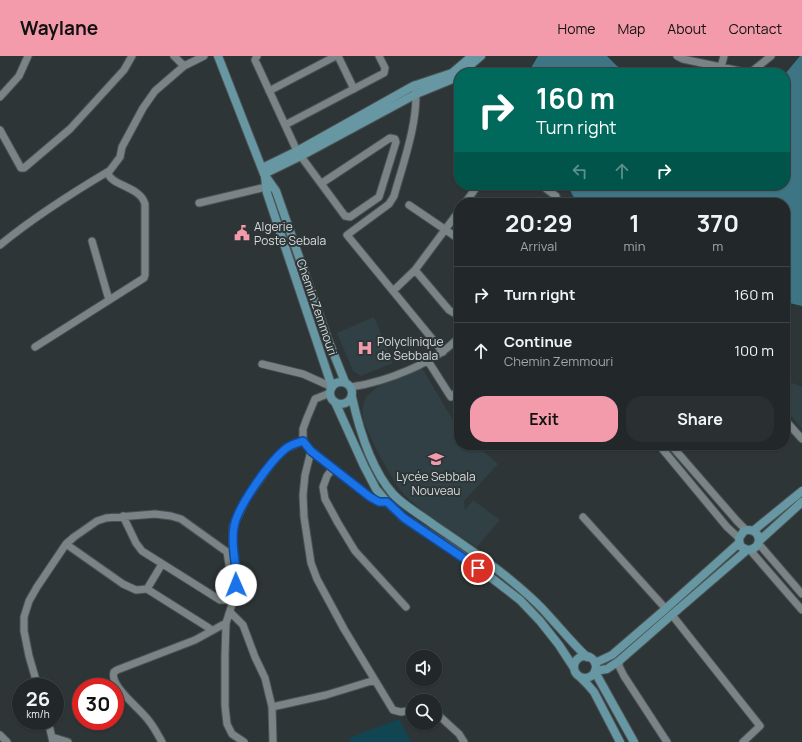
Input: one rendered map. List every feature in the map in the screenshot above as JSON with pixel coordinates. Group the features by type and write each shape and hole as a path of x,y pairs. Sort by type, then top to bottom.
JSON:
{"street":[{"path":"0,97 19,76 28,56"},
{"path":"0,130 21,168 24,168 70,129 124,70 132,56"},
{"path":"174,56 184,66"},
{"path":"0,244 20,229 109,171 120,156 122,147 143,108 155,91 184,66 204,56"},
{"path":"218,56 263,171 299,154 415,89 454,71"},
{"path":"257,56 255,60 299,154 345,216 350,217 379,197 396,142 395,139 390,138 322,183"},
{"path":"269,91 337,56 354,89"},
{"path":"285,125 384,73 385,68 379,56"},
{"path":"458,68 472,56"},
{"path":"467,68 481,56"},
{"path":"677,56 683,60 721,68 724,56"},
{"path":"756,68 771,56"},
{"path":"415,89 454,78"},
{"path":"415,89 416,112 394,196 390,204 347,234 443,352"},
{"path":"35,347 145,276 145,204 141,196 137,193 110,179 108,176 109,171"},
{"name":"Chemin Zemmouri","path":"263,171 266,187 331,390 331,398 335,402 364,466 376,488 387,502 404,518 467,560 520,600 540,621 559,645 574,668"},
{"name":"Chemin Zemmouri","path":"263,171 276,191 326,337 348,385 353,392 352,397 359,426 385,484 394,495 407,506 470,550 512,582 547,614 572,643 587,657"},
{"path":"199,203 266,187"},
{"path":"548,190 556,196 556,198"},
{"path":"410,205 454,236"},
{"path":"393,291 415,270 454,219"},
{"path":"92,241 109,300"},
{"path":"415,270 454,313"},
{"path":"387,502 379,502 370,497 311,451 303,441 303,429 313,402 331,390 338,382 348,385 370,384 428,361 443,352 454,342"},
{"path":"428,361 449,394 451,396 454,395"},
{"path":"262,364 303,374 331,390"},
{"path":"335,402 345,404 352,397"},
{"path":"790,426 802,439"},
{"path":"124,516 136,543 140,548 162,564 217,599 223,601 228,598 230,593 230,551 234,526 246,499 274,460 285,449 303,441"},
{"path":"663,450 739,541 742,548 749,550 802,610"},
{"path":"675,450 737,521 759,537 759,542 802,594"},
{"path":"311,451 305,475 303,495 304,517 311,563 326,596 393,710 406,711"},
{"path":"333,468 327,476 323,487 325,499 355,551 406,607"},
{"path":"595,669 607,668 619,661 739,541 741,533 750,530 802,491"},
{"path":"580,677 588,678 595,669 612,655 749,550 755,548 759,542 802,502"},
{"path":"35,678 24,631 24,617 29,601 37,587 66,544 97,521 106,518 154,514 182,519 230,551 237,575 235,596 226,623 225,699 227,724 232,734 244,742"},
{"path":"583,517 668,612 760,726 743,742"},
{"path":"66,544 123,584 136,590 147,589 209,628"},
{"path":"147,589 162,564"},
{"path":"230,612 243,625 265,678 272,707 273,742"},
{"path":"162,742 149,720 119,690 113,678 114,672 140,660 195,640 226,623"},
{"path":"620,742 594,692 575,673 575,662 578,659 587,657 591,658 595,669 634,742"},
{"path":"619,661 619,666 624,676 667,742"},
{"path":"272,707 326,695 375,680"},
{"path":"442,718 459,734 464,742"},
{"path":"50,730 53,740 68,742"},
{"path":"0,735 6,742"}],"shaded area":[{"path":"538,56 607,56 620,68 531,68"},
{"path":"800,56 802,56 802,306 790,303 790,198 574,198 570,190 790,190 790,68"},
{"name":"Polyclinique de Sebbala","path":"374,317 393,363 361,376 353,371 337,333"},
{"name":"Lycée Sebbala Nouveau","path":"420,365 454,422 454,450 482,450 498,464 464,501 465,510 473,500 500,520 477,547 428,515 404,495 397,486 378,453 364,423 362,408 366,397 376,388"},
{"path":"790,382 802,387 802,429 790,414"},
{"path":"399,719 411,742 351,742 349,738"}],"place":[{"name":"Algerie Poste Sebala","path":"242,233"},
{"name":"Polyclinique de Sebbala","path":"365,348"},
{"name":"Lycée Sebbala Nouveau","path":"436,459"}],"route":[{"path":"236,585 237,575 234,551 234,526 239,514 246,499 274,460 285,449 303,441 311,451 370,497 379,502 387,502 404,518 478,568"}]}
